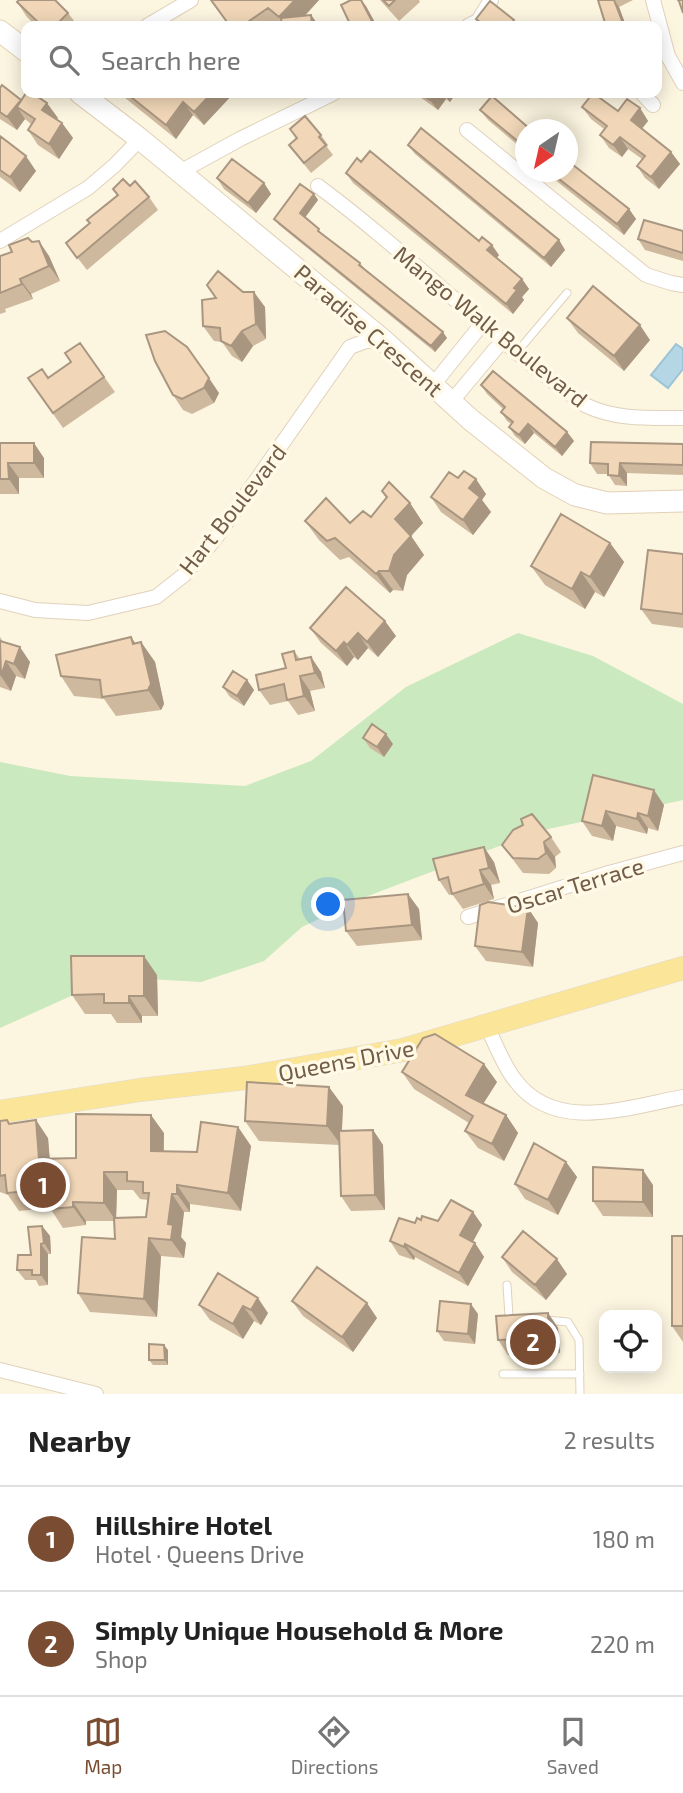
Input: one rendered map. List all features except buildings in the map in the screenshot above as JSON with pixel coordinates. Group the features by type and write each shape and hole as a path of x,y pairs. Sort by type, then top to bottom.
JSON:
{"main road":[{"name":"Queens Drive","path":"0,1112 348,1061 418,1047 683,968"}],"street":[{"path":"155,21 191,0"},
{"path":"478,21 491,0"},
{"path":"653,0 656,21"},
{"path":"0,31 21,47"},
{"path":"662,58 683,81"},
{"name":"Paradise Crescent","path":"87,98 383,340 516,458 544,478 575,495 607,503 683,501"},
{"path":"180,172 324,98"},
{"path":"647,98 653,105"},
{"path":"467,130 646,275 683,285"},
{"path":"0,242 88,188 140,139"},
{"name":"Mango Walk Boulevard","path":"318,186 351,211 502,341 575,398 600,412 641,418 683,418"},
{"path":"433,385 482,324"},
{"name":"Hart Boulevard","path":"0,601 35,610 88,612 156,597 184,575 215,539 350,347 366,341 383,340"},
{"path":"452,401 502,341"},
{"name":"Oscar Terrace","path":"468,917 683,853"},
{"path":"487,1027 513,1079 540,1103 569,1113 588,1113 683,1097"},
{"path":"0,1370 96,1394"}],"lane":[{"path":"517,352 567,293"},
{"path":"507,1285 509,1316 526,1320"},
{"path":"538,1320 563,1321 573,1327 579,1340 580,1394"},
{"path":"502,1374 580,1374"}],"green space":[{"path":"518,633 593,656 683,704 683,800 539,831 360,899 302,927 264,961 201,982 113,977 0,1028 0,762 70,776 245,786 311,761 406,687"}],"water":[{"path":"676,344 683,349 683,369 668,388 651,375"}],"place":[{"name":"Hillshire Hotel","path":"43,1185"},
{"name":"Simply Unique Household & More","path":"533,1342"}]}
